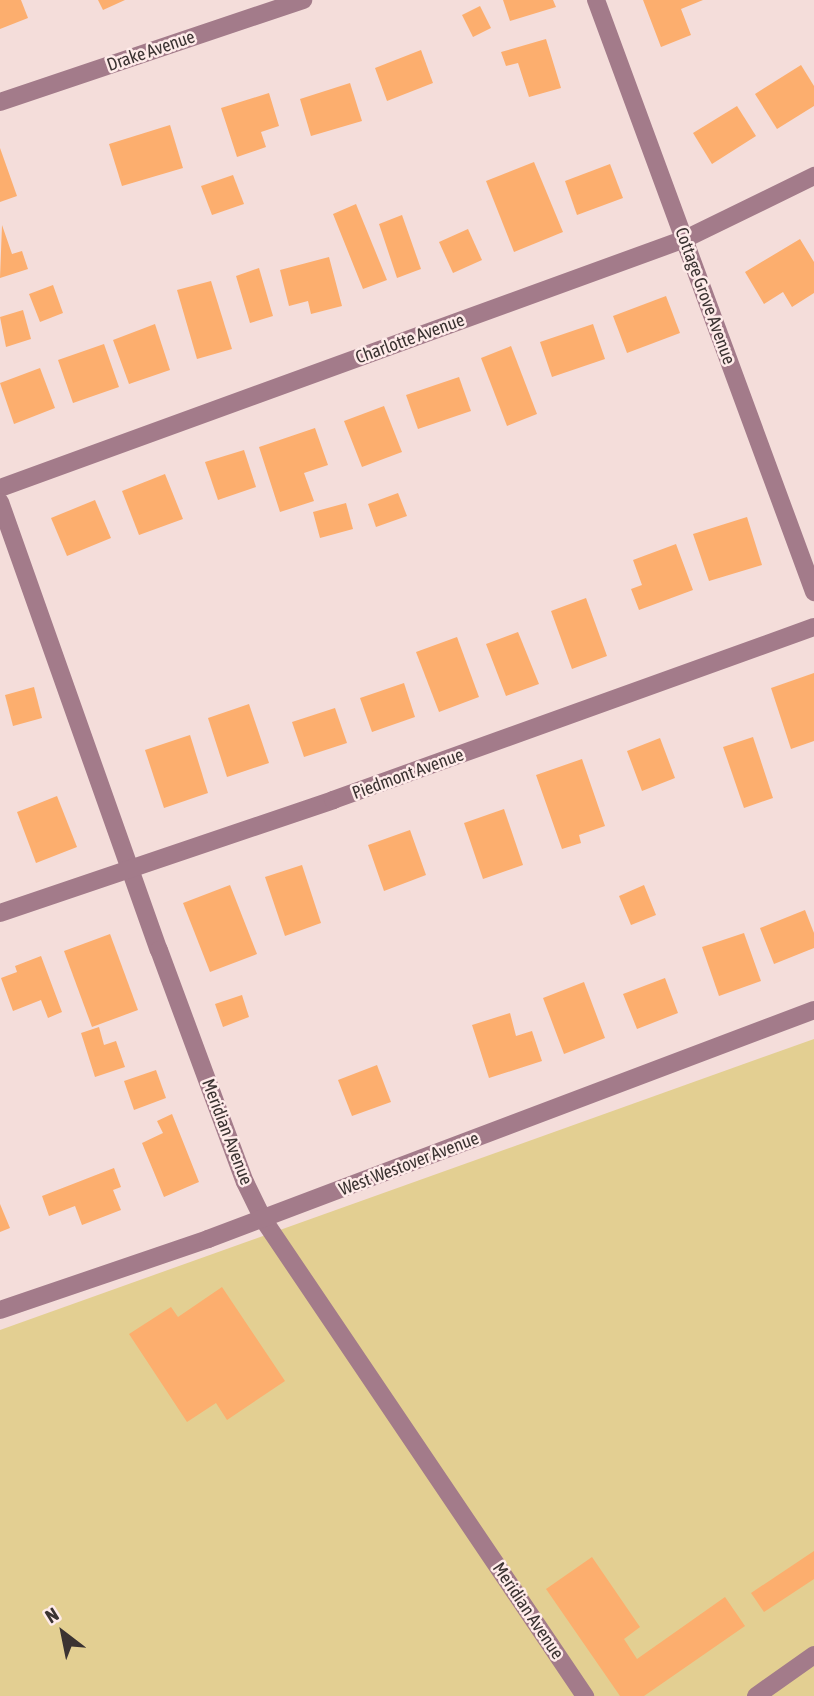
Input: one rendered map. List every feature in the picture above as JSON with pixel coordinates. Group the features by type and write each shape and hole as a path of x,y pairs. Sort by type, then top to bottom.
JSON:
{"street":[{"name":"Drake Avenue","path":"0,102 303,0"},
{"name":"Cottage Grove Avenue","path":"596,0 814,592"},
{"name":"Charlotte Avenue","path":"0,488 685,239 814,176"},
{"name":"Meridian Avenue","path":"0,502 130,869 245,1182 263,1219 585,1696"},
{"name":"Piedmont Avenue","path":"0,913 333,800 814,627"},
{"name":"West Westover Avenue","path":"0,1310 263,1219 814,1010"},
{"path":"756,1696 814,1655"}],"shaded area":[{"path":"814,1039 814,1696 0,1696 0,1330"}],"building":[{"path":"0,0 21,0 28,18 0,29"},
{"path":"98,0 125,0 103,10"},
{"path":"503,0 553,0 556,7 510,21"},
{"path":"643,0 703,0 681,9 691,35 661,47"},
{"path":"480,6 491,28 473,37 462,15"},
{"path":"546,39 561,88 529,97 518,63 506,66 501,52"},
{"path":"421,50 433,83 387,101 375,68"},
{"path":"801,65 814,86 814,106 777,129 755,94"},
{"path":"350,83 362,121 311,136 300,99"},
{"path":"269,93 279,126 261,132 266,147 237,157 221,108"},
{"path":"737,106 756,136 712,164 693,133"},
{"path":"170,125 183,168 122,186 109,144"},
{"path":"0,148 17,196 0,202"},
{"path":"534,162 563,232 514,252 486,181"},
{"path":"610,164 623,198 577,215 565,181"},
{"path":"233,175 244,204 212,215 201,186"},
{"path":"356,204 387,280 363,289 333,214"},
{"path":"402,215 421,269 397,278 379,224"},
{"path":"2,225 12,254 22,251 28,269 0,278"},
{"path":"468,229 482,260 453,273 439,242"},
{"path":"800,239 814,262 814,293 792,307 783,292 764,304 745,272"},
{"path":"329,257 342,306 311,314 308,301 289,306 280,270"},
{"path":"259,268 273,316 250,323 236,276"},
{"path":"211,281 232,349 197,359 177,290"},
{"path":"53,285 63,313 40,322 29,294"},
{"path":"666,296 680,333 627,353 613,316"},
{"path":"23,310 31,339 6,347 0,317"},
{"path":"155,324 170,370 129,384 113,340"},
{"path":"593,324 605,359 552,377 540,342"},
{"path":"104,344 119,387 73,403 58,360"},
{"path":"511,346 537,414 507,426 481,358"},
{"path":"40,368 55,408 14,424 0,383"},
{"path":"459,377 471,411 418,429 406,395"},
{"path":"384,406 402,452 362,467 344,421"},
{"path":"315,428 328,465 304,473 314,501 280,512 259,447"},
{"path":"244,450 256,487 218,500 205,462"},
{"path":"165,474 183,519 139,535 122,491"},
{"path":"398,493 407,516 376,527 368,504"},
{"path":"95,500 111,538 67,556 51,518"},
{"path":"346,503 353,529 320,538 313,512"},
{"path":"747,517 762,565 709,581 693,534"},
{"path":"676,544 693,590 639,610 631,589 642,585 633,560"},
{"path":"586,598 607,656 572,669 551,611"},
{"path":"518,632 539,684 506,696 486,644"},
{"path":"457,637 479,697 439,712 416,652"},
{"path":"814,673 814,741 791,749 771,688"},
{"path":"404,683 415,717 372,732 360,698"},
{"path":"34,687 42,718 13,726 5,695"},
{"path":"249,704 269,763 227,777 208,718"},
{"path":"335,708 347,743 304,757 292,722"},
{"path":"190,735 208,793 164,808 145,750"},
{"path":"753,737 773,798 744,808 723,747"},
{"path":"660,738 675,778 642,791 627,751"},
{"path":"582,759 605,826 579,835 581,843 562,849 536,775"},
{"path":"57,796 77,847 36,863 17,812"},
{"path":"504,809 523,865 483,879 464,823"},
{"path":"410,830 426,875 384,891 368,845"},
{"path":"302,865 321,923 285,936 265,877"},
{"path":"230,885 257,954 210,972 183,903"},
{"path":"644,885 656,915 631,925 619,896"},
{"path":"805,910 814,933 814,948 774,964 760,928"},
{"path":"744,933 761,981 719,996 702,947"},
{"path":"110,934 138,1010 92,1027 64,951"},
{"path":"41,956 62,1012 48,1018 41,1000 13,1011 1,978 17,972 15,966"},
{"path":"665,978 678,1013 637,1029 623,994"},
{"path":"584,982 605,1038 564,1054 543,998"},
{"path":"242,995 249,1017 223,1027 215,1004"},
{"path":"510,1013 516,1036 532,1031 542,1061 489,1078 472,1025"},
{"path":"99,1027 104,1045 116,1041 125,1067 95,1077 81,1033"},
{"path":"377,1065 391,1102 352,1116 338,1080"},
{"path":"156,1070 166,1098 134,1110 124,1081"},
{"path":"172,1114 199,1182 164,1197 142,1143 163,1133 157,1121"},
{"path":"114,1168 121,1187 113,1190 121,1210 82,1225 75,1206 49,1216 42,1196"},
{"path":"0,1204 10,1228 0,1232"},
{"path":"222,1287 285,1381 227,1420 216,1403 187,1422 129,1334 171,1307 178,1317"},
{"path":"814,1551 814,1579 764,1612 751,1593"},
{"path":"592,1557 640,1627 624,1639 637,1659 725,1597 745,1626 644,1696 620,1696 546,1589"}]}
